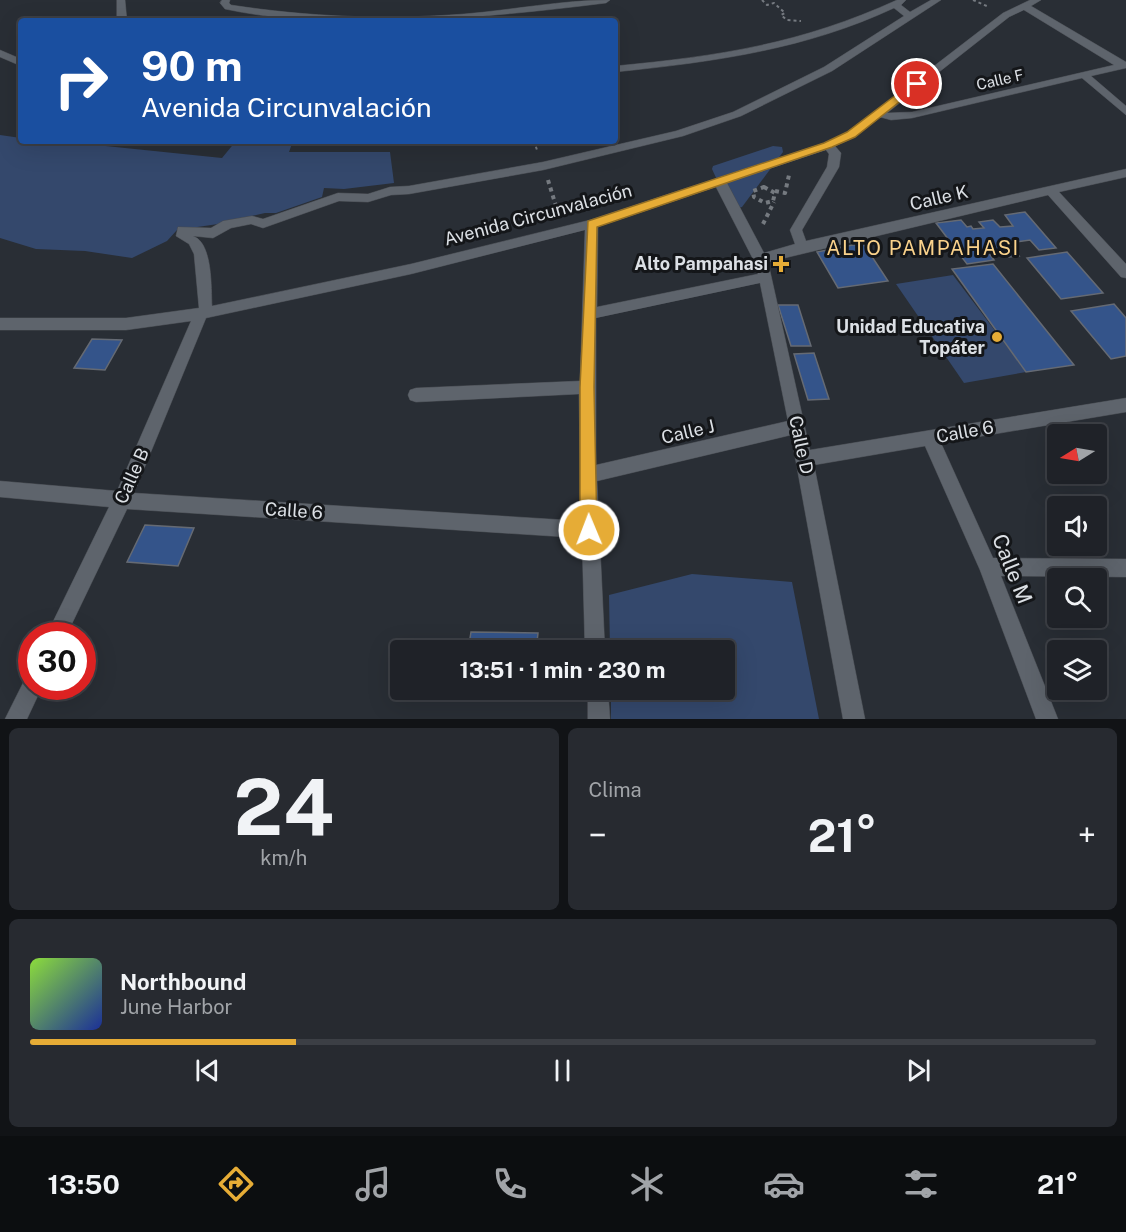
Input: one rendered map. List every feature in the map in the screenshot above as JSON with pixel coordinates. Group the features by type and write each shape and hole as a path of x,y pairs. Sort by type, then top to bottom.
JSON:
{"street":[{"path":"121,0 121,18"},
{"path":"409,18 525,10 606,0"},
{"path":"204,314 201,254 194,242 182,236 183,230 213,233 225,227 223,225 252,220 263,224 338,197 368,198 390,191 409,190 543,166 679,134 737,114 828,69 938,0"},
{"path":"618,69 717,58 760,50 812,35 900,2 910,16"},
{"path":"1030,2 1124,66"},
{"name":"Avenida Circunvalación","path":"0,324 126,324 204,314 411,269 592,224 828,145 851,135 1006,15 1030,2"},
{"path":"227,4 291,18"},
{"path":"0,42 4,54 18,61"},
{"name":"Calle F","path":"880,114 891,117 933,111 1124,66"},
{"path":"1084,75 1126,112"},
{"path":"905,93 933,111"},
{"path":"802,247 796,230 832,167 835,153 828,145"},
{"name":"Calle K","path":"760,259 802,247 1052,192 1126,173"},
{"name":"Calle D","path":"719,180 760,259 766,277 854,719"},
{"path":"1052,192 1126,273"},
{"path":"592,224 587,387 589,530 594,640"},
{"path":"590,314 766,277"},
{"name":"Calle B","path":"63,622 122,500 204,314"},
{"path":"416,395 587,387"},
{"name":"Calle 6","path":"804,459 1126,405"},
{"name":"Calle J","path":"588,475 797,426"},
{"name":"Calle M","path":"930,438 988,567 1047,719"},
{"name":"Calle 6","path":"0,489 122,500 589,530"},
{"path":"988,567 1126,568"},
{"path":"16,719 25,700"},
{"path":"598,700 599,719"},
{"path":"0,718 9,719"}],"path":[{"path":"762,0 767,5 774,3 785,13 781,15 787,20 801,21 812,35"},
{"path":"535,144 564,231"},
{"path":"779,175 790,172 785,193"},
{"path":"776,199 770,202 760,202 753,194 759,187 796,197"},
{"path":"756,219 762,229 776,199 773,190"}],"shaded area":[{"path":"0,135 18,138 18,144 86,144 222,158 234,144 292,144 289,152 390,152 394,183 344,189 324,188 322,197 276,213 265,213 218,224 177,230 167,241 132,258 85,251 36,249 0,238"},
{"path":"773,146 782,147 783,152 742,207 738,208 728,204 712,169 713,166"},
{"path":"953,275 1026,372 964,383 896,284"},
{"path":"692,574 792,582 819,719 611,719 611,700 735,700 735,640 610,640 609,595"}],"building":[{"path":"1025,212 1056,248 1039,250 1030,240 1008,243 1019,256 1009,257 1004,253 990,255 994,260 967,264 936,223 961,220 967,227 971,226 973,229 984,228 979,222 993,220 1000,227 1013,226 1005,215"},
{"path":"863,243 888,281 838,288 817,252"},
{"path":"1067,252 1103,293 1061,299 1027,258"},
{"path":"993,264 1074,365 1026,372 952,269"},
{"path":"1114,304 1126,318 1126,356 1111,359 1071,311"},
{"path":"778,305 798,305 811,346 791,346"},
{"path":"92,339 122,340 105,370 74,368"},
{"path":"814,353 829,399 808,400 794,354"},
{"path":"145,525 194,528 178,566 127,562"},
{"path":"471,632 538,633 537,640 470,640"}],"place":[{"name":"Alto Pampahasi","path":"781,264"},
{"name":"Unidad Educativa Topáter","path":"997,337"}],"district":[{"name":"ALTO PAMPAHASI","path":"923,248"}],"route":[{"path":"589,530 587,387 592,224 828,145 851,135 917,84"}]}
